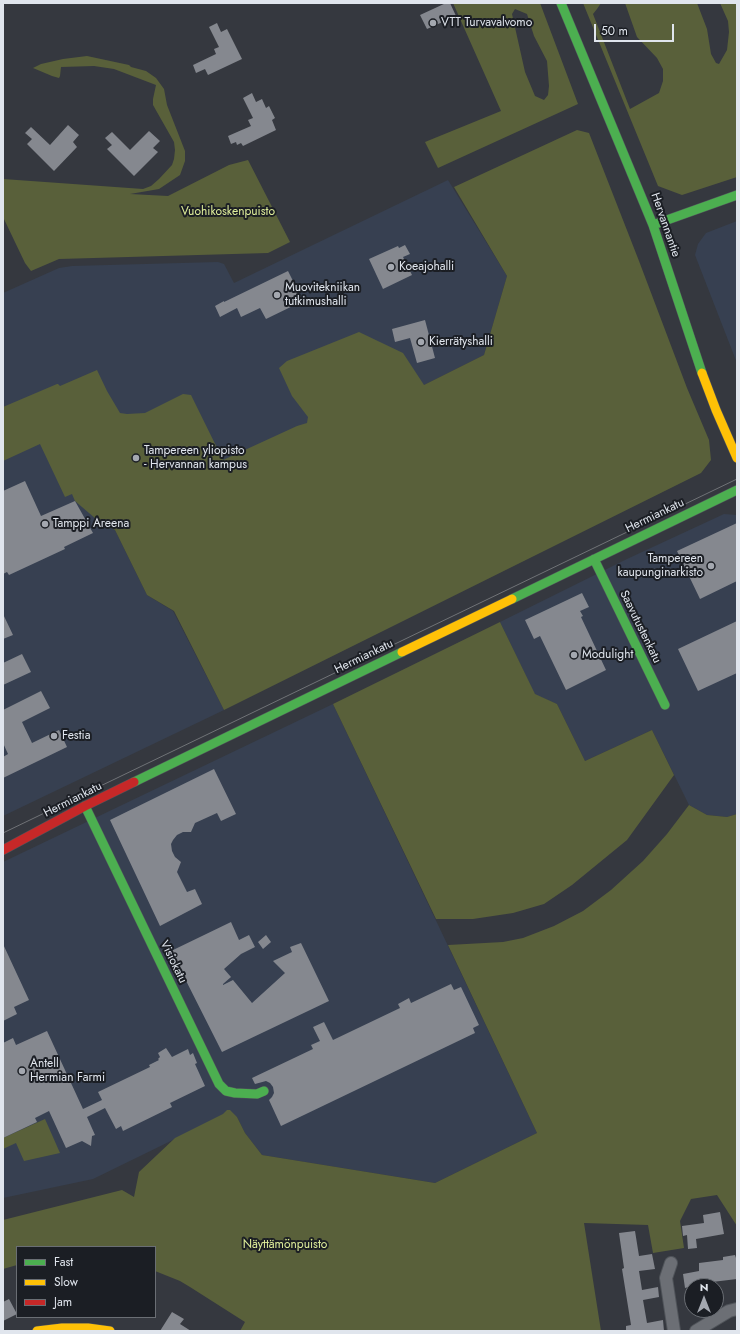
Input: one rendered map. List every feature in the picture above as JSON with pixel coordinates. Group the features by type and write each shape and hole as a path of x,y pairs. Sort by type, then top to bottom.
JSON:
{"street":[{"name":"Hervannantie","path":"561,3 653,225 696,358 725,432 737,458"},
{"path":"653,225 737,195"},
{"name":"Hermiankatu","path":"3,850 85,806 215,742 737,490"},
{"name":"Saavutustenkatu","path":"594,559 664,705"},
{"name":"Visiokatu","path":"85,806 171,986 220,1084 226,1091 235,1093 257,1094 264,1091"},
{"path":"671,1263 666,1278 674,1331"},
{"path":"696,1331 729,1311 737,1309"},
{"path":"37,1331 62,1328 88,1328 110,1331"}],"shaded area":[{"name":"Tampereen yliopisto - Hervannan kampus","path":"448,180 507,276 484,355 424,385 115,530 147,595 173,611 224,710 3,816 3,293 59,268 72,266 218,262 224,264 234,283"},
{"path":"737,221 737,363 695,255 698,244 706,233"},
{"path":"724,514 737,515 737,814 727,817 707,815 689,805 652,730 585,761 557,704 535,695 500,622 627,559"},
{"path":"333,704 537,1133 435,1183 262,1155 245,1133 237,1117 226,1114 93,1179 3,1198 3,862"}],"green space":[{"path":"453,3 540,3 578,104 438,168 425,142 501,111","holes":["515,9 527,14 534,36 547,61 549,86 548,95 544,100 535,96 525,72 512,14"]},
{"path":"583,3 601,3 593,14 630,109 659,93 663,81 663,69 657,58 637,37 625,3 697,3 707,29 711,54 716,63 719,64 727,50 729,32 728,21 720,3 737,3 737,177 682,195 658,186"},
{"name":"Vuohikoskenpuisto","path":"87,56 129,65 131,67 146,71 156,78 164,89 167,105 185,151 185,161 180,175 159,189 130,194 168,196 229,165 248,160 290,242 268,253 59,259 31,271 25,263 3,217 3,179 143,189 151,186 159,179 172,165 174,159 174,142 153,105 156,85 114,69 94,66 61,67 59,78 33,68 41,64 63,59"},
{"path":"577,130 589,133 687,388 709,440 711,460 701,473 224,710 174,611 147,595 115,530 96,519 75,501 72,494 65,497 40,444 3,461 3,407 57,384 60,386 97,370 120,413 145,413 183,394 191,395 223,460 297,426 307,423 308,417 292,396 279,368 287,361 359,332 403,353 424,385 484,355 507,276 454,187"},
{"path":"500,622 535,694 557,704 585,761 652,730 674,775 627,840 572,885 544,904 513,913 473,919 436,919 333,704"},
{"name":"Näyttämönpuisto","path":"689,805 707,815 727,817 737,814 737,1226 717,1195 691,1199 680,1221 684,1248 653,1253 648,1225 584,1223 601,1331 240,1331 245,1322 180,1281 156,1271 156,1246 16,1246 16,1265 3,1269 3,1220 122,1190 134,1197 139,1172 175,1138 223,1114 227,1110 230,1110 237,1117 245,1133 262,1155 435,1183 537,1133 448,945 503,942 523,938 554,926 583,911 611,890 643,861 667,834"},
{"path":"45,1119 60,1153 24,1161 16,1143 3,1149 3,1138"}],"building":[{"name":"VTT Turvavalvomo","path":"446,3 450,3 456,16 427,29 420,15"},
{"path":"217,23 221,32 227,29 242,59 208,75 205,69 196,73 193,65 216,54 214,49 219,47 209,27"},
{"path":"252,93 256,102 262,99 266,108 269,106 275,118 272,120 276,130 243,146 241,143 237,145 236,142 231,144 228,136 251,126 248,120 253,118 243,98"},
{"path":"68,125 79,135 73,142 77,147 54,171 27,144 32,139 25,133 31,127 50,145"},
{"path":"149,131 160,141 153,148 158,152 134,176 107,149 112,145 105,138 112,132 130,150"},
{"name":"Koeajohalli","path":"405,245 410,254 403,257 412,275 383,289 369,259 398,246 399,248"},
{"name":"Muovitekniikan tutkimushalli","path":"288,271 303,301 266,319 260,308 241,317 237,308 220,317 215,306"},
{"name":"Kierrätyshalli","path":"425,320 435,358 417,363 410,338 395,342 392,329"},
{"name":"Tamppi Areena","path":"25,481 41,516 75,501 93,533 64,547 65,549 9,575 7,572 3,574 3,491"},
{"name":"Tampereen kaupunginarkisto","path":"737,523 737,581 700,599 677,551"},
{"name":"Modulight","path":"582,593 589,607 580,611 583,616 581,617 606,670 566,690 540,636 534,639 525,620"},
{"path":"3,614 13,635 3,639"},
{"path":"737,621 737,673 698,691 678,649"},
{"path":"22,654 31,672 3,685 3,663"},
{"name":"Festia","path":"41,691 50,708 22,722 32,743 59,730 67,747 3,778 3,757 8,754 3,743 3,710"},
{"path":"214,769 236,814 221,821 217,813 195,823 191,832 183,832 177,835 173,840 171,844 172,851 175,857 181,862 177,872 187,892 195,889 202,904 160,926 110,820"},
{"path":"231,922 239,940 249,935 255,947 241,954 224,969 231,977 223,985 233,980 252,1003 285,973 273,961 292,952 290,947 301,943 329,1001 222,1052 171,951"},
{"path":"266,935 271,942 263,949 258,942"},
{"path":"3,944 29,1000 14,1007 17,1014 3,1021"},
{"path":"451,984 454,990 461,987 479,1025 473,1028 475,1033 281,1126 269,1100 274,1093 273,1087 266,1081 255,1084 252,1078 313,1049 311,1045 320,1041 313,1027 324,1022 333,1040 400,1008 398,1004 409,998 411,1003"},
{"path":"47,1031 83,1109 102,1100 98,1092 150,1067 149,1065 159,1060 158,1059 160,1057 158,1053 166,1048 172,1057 188,1049 190,1055 193,1053 197,1063 195,1064 205,1086 170,1103 172,1107 123,1131 121,1126 116,1129 105,1108 87,1117 95,1135 92,1136 91,1146 82,1141 66,1148 49,1111 35,1118 37,1122 3,1138 3,1043 13,1038 16,1045"},
{"path":"720,1212 724,1234 696,1239 697,1248 688,1249 687,1235 683,1236 682,1226 704,1223 703,1215"},
{"path":"635,1231 639,1256 652,1254 655,1269 639,1271 642,1290 658,1287 659,1297 643,1300 647,1323 663,1320 664,1331 626,1331 626,1326 631,1325 622,1269 624,1268 619,1233"},
{"path":"735,1255 737,1258 737,1279 724,1281 724,1278 684,1278 684,1281 683,1274 699,1271 699,1263 723,1260 723,1257"},
{"path":"9,1299 16,1314 3,1321 3,1302"},
{"path":"172,1312 184,1319 180,1324 191,1331 160,1331"}],"tram line":[{"path":"3,833 737,479"}],"traffic: fast":[{"path":"561,3 653,225 702,373"},
{"path":"653,225 737,195"},
{"path":"512,599 737,490"},
{"path":"594,559 665,705"},
{"path":"134,782 402,652"},
{"path":"85,806 219,1084 226,1091 235,1093 257,1094 264,1091"}],"traffic: slow":[{"path":"702,373 737,458"},
{"path":"402,652 512,599"},
{"path":"37,1331 62,1328 88,1328 110,1331"}],"traffic: jam":[{"path":"3,850 85,806 134,782"}],"place":[{"name":"VTT Turvavalvomo","path":"433,23"},
{"name":"Koeajohalli","path":"391,267"},
{"name":"Muovitekniikan tutkimushalli","path":"277,295"},
{"name":"Kierrätyshalli","path":"421,342"},
{"name":"Tampereen yliopisto - Hervannan kampus","path":"136,458"},
{"name":"Tamppi Areena","path":"45,524"},
{"name":"Tampereen kaupunginarkisto","path":"711,566"},
{"name":"Modulight","path":"574,655"},
{"name":"Festia","path":"54,736"},
{"name":"Antell Hermian Farmi","path":"22,1071"}]}
